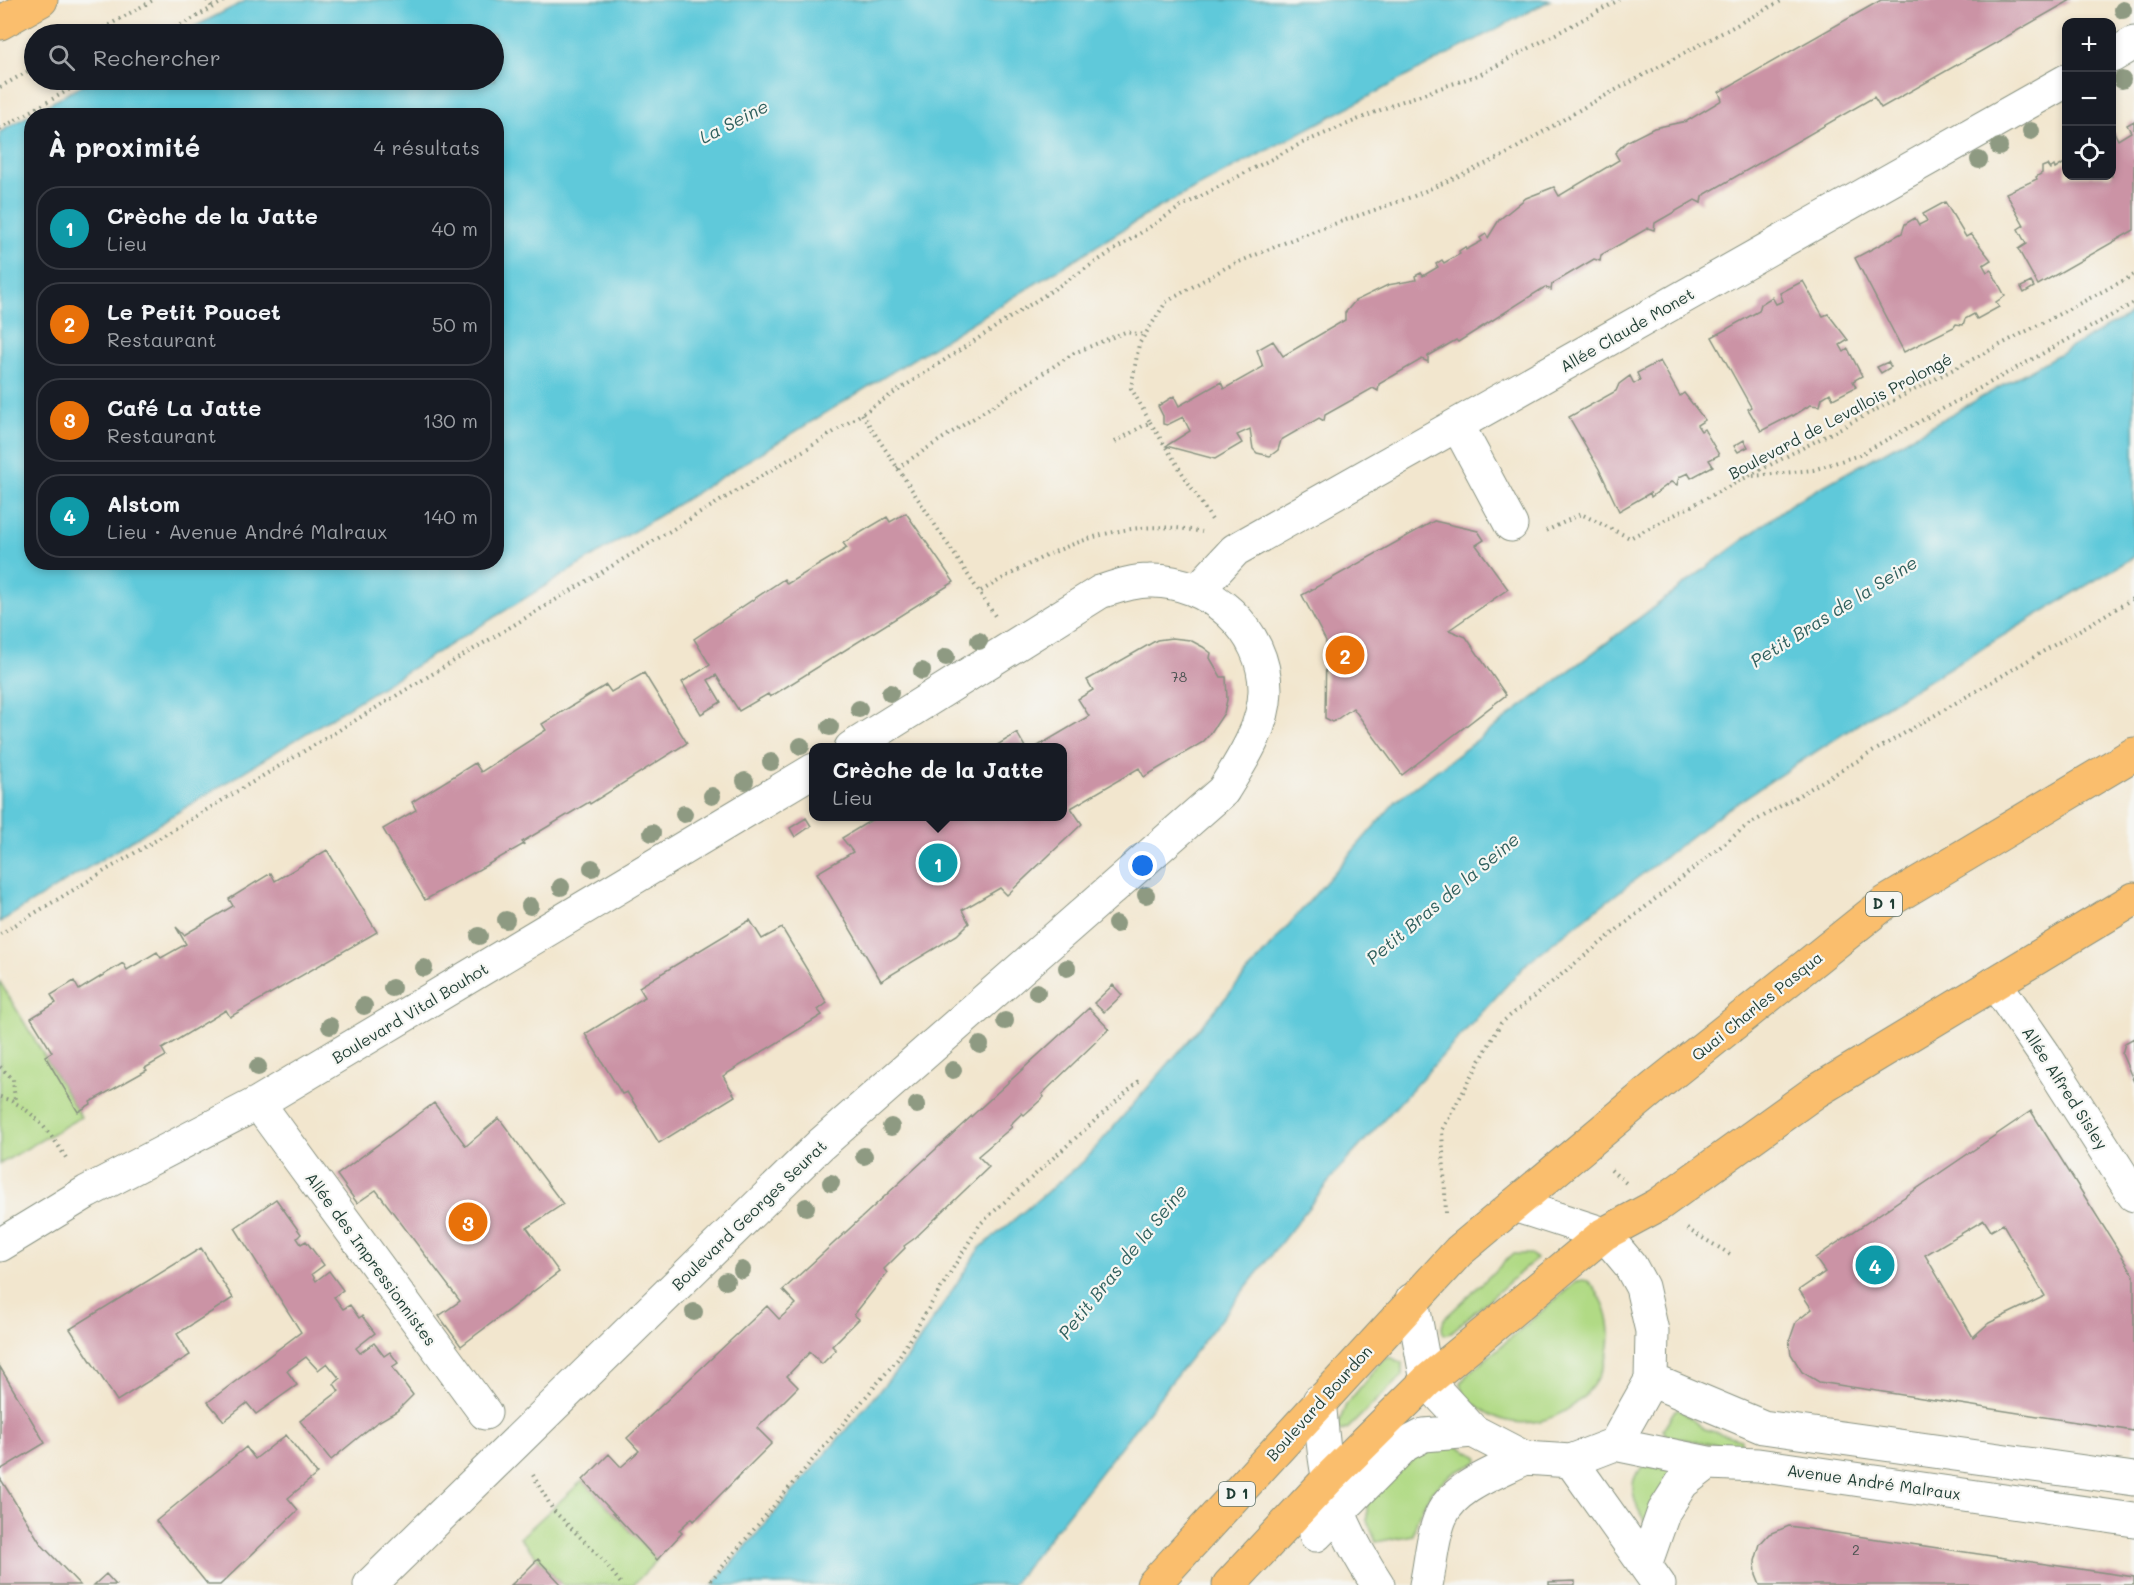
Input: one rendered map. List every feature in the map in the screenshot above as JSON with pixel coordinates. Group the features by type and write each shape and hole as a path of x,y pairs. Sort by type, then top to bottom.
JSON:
{"main road":[{"path":"0,23 41,0"},
{"name":"Quai Charles Pasqua","path":"1412,1300 1459,1251 1656,1086 1885,903 2134,754"},
{"path":"1229,1585 1328,1479 1427,1382 1604,1234 1658,1205 1815,1092 2134,899"},
{"name":"Boulevard Bourdon","path":"1153,1585 1412,1300"}],"street":[{"path":"2116,54 2134,43"},
{"name":"Allée Claude Monet","path":"1198,590 1229,543 1458,426 2062,84"},
{"path":"1458,426 1511,525"},
{"path":"858,743 945,691 1010,646 1100,592 1129,583 1151,580 1198,590"},
{"name":"Boulevard Georges Seurat","path":"370,1585 820,1144 1223,791 1253,743 1265,692 1262,657 1237,617 1198,590"},
{"name":"Boulevard Vital Bouhot","path":"0,1245 87,1192 258,1103 809,772"},
{"name":"Allée Alfred Sisley","path":"1995,983 2044,1054 2134,1195"},
{"name":"Allée des Impressionnistes","path":"258,1103 485,1413"},
{"path":"1412,1300 1427,1382 1473,1431 1525,1458 1571,1461 1615,1444 1651,1380 1652,1331 1642,1287 1630,1265 1604,1234 1514,1205"},
{"path":"1651,1380 1763,1427 2134,1479"},
{"path":"1319,1401 1328,1479 1345,1526 1378,1585"},
{"path":"1275,1537 1316,1535 1345,1526 1405,1445 1424,1435 1473,1431"},
{"name":"Avenue André Malraux","path":"1615,1444 1708,1463 1758,1465 2134,1520"},
{"path":"1426,1585 1440,1517 1448,1503 1473,1484 1525,1458"},
{"path":"1571,1461 1652,1575"},
{"path":"1652,1575 1664,1511 1682,1484 1708,1463"}],"path":[{"path":"111,24 153,0"},
{"path":"207,0 212,7"},
{"path":"182,24 226,0"},
{"path":"0,934 862,414 1182,206 1300,144 1397,104 1481,74 1619,0"},
{"path":"1229,543 1150,422 1131,388 1139,344 1166,302 1227,267 1303,235 1414,196 1503,156 1586,106 1783,0"},
{"path":"0,87 24,74"},
{"path":"37,108 68,90"},
{"path":"0,129 24,115"},
{"name":"Boulevard de Levallois Prolongé","path":"1555,527 1581,514 1630,538 2134,275"},
{"path":"1750,477 1813,470 1859,455 2134,303"},
{"path":"897,468 1074,353 1125,332 1144,335"},
{"path":"862,414 981,591 1010,646"},
{"path":"1115,442 1150,422"},
{"path":"981,591 1022,567 1080,540 1125,528 1181,528 1229,543"},
{"path":"1459,1251 1445,1210 1442,1130 1501,1023 1745,827 2134,598"},
{"path":"0,1067 13,1079 15,1101"},
{"path":"707,1585 897,1359 980,1224 1139,1081"},
{"path":"0,1097 15,1101 51,1134 87,1192"},
{"path":"1611,1169 1631,1187"},
{"path":"1684,1227 1730,1254"},
{"path":"529,1469 553,1510 603,1560 622,1585"}],"green space":[{"path":"0,982 81,1117 0,1164"},
{"path":"1513,1254 1531,1254 1536,1259 1449,1334 1443,1335 1444,1319"},
{"path":"1588,1281 1603,1304 1610,1328 1608,1353 1599,1376 1584,1396 1564,1412 1540,1421 1513,1422 1493,1416 1465,1397 1461,1383 1466,1376 1576,1282"},
{"path":"1390,1357 1402,1363 1402,1376 1347,1429 1341,1431 1338,1425 1346,1405 1382,1361"},
{"path":"1679,1409 1704,1429 1741,1439 1740,1449 1666,1436 1663,1429 1675,1410"},
{"path":"1457,1446 1477,1456 1478,1461 1447,1477 1433,1491 1422,1507 1413,1535 1376,1542 1367,1520 1367,1503 1409,1454"},
{"path":"1646,1466 1682,1469 1646,1523 1635,1501 1633,1485 1639,1471"},
{"path":"583,1480 657,1560 633,1585 562,1585 520,1538"}],"water":[{"name":"La Seine","path":"247,0 1551,0 1158,208 0,922 0,132 24,118 24,570 504,570 504,108 42,108 74,90 504,90 504,24 200,24"},
{"name":"Petit Bras de la Seine","path":"2134,312 2134,557 1889,704 1723,812 1528,962 1338,1170 1012,1585 713,1585 909,1356 980,1248 1085,1160 1396,801 1791,504"}],"building":[{"path":"1881,0 2071,0 1881,108 1874,97 1702,196 1701,203 1695,200 1655,223 1654,230 1648,228 1601,255 1600,261 1594,259 1552,284 1551,290 1545,287 1458,342 1456,340 1428,356 1428,362 1422,359 1379,384 1378,391 1373,388 1325,415 1324,421 1319,418 1281,440 1278,450 1270,456 1257,453 1253,449 1250,429 1237,435 1242,443 1215,459 1166,446 1190,431 1183,417 1167,425 1163,424 1163,416 1158,406 1174,396 1179,406 1221,382 1224,389 1263,367 1257,350 1273,341 1283,356 1345,320 1345,313 1355,301 1388,285 1416,280 1415,276 1421,273 1423,276 1438,267 1436,264 1442,260 1444,263 1460,254 1459,251 1465,247 1466,250 1482,241 1480,238 1486,234 1488,238 1499,220 1526,198 1554,187 1559,196 1619,160 1615,153 1626,142 1654,128 1687,121 1722,100 1719,92"},
{"path":"2134,121 2134,230 2038,285 2018,249 2026,244 2018,229 2024,225 2006,193 2037,179 2036,177 2042,173 2042,167 2047,165 2050,169 2054,166 2055,169 2062,165 2062,180 2116,180 2116,136 2118,140 2131,132 2127,125"},
{"path":"1945,202 1966,237 1971,234 1991,260 1983,265 1987,272 1991,270 2005,296 1996,302 1999,307 1977,319 1974,314 1965,319 1963,325 1956,324 1904,352 1855,258 1902,233 1905,224 1915,218 1919,225 1927,221 1923,214"},
{"path":"1803,281 1823,316 1828,314 1848,340 1840,345 1844,352 1848,349 1862,376 1853,381 1856,387 1833,399 1830,393 1822,398 1820,406 1810,405 1761,431 1748,409 1751,407 1712,337 1759,311 1761,304 1772,297 1776,304 1783,301 1780,293"},
{"path":"2031,282 2034,287 2024,293 2021,287"},
{"path":"1660,361 1680,396 1684,393 1705,420 1697,425 1701,431 1704,429 1719,455 1709,460 1713,466 1691,478 1688,473 1679,477 1677,485 1671,482 1651,497 1650,493 1619,511 1599,469 1569,417 1616,391 1619,384 1630,376 1634,384 1640,380 1637,373"},
{"path":"1888,362 1891,367 1881,373 1877,367"},
{"path":"1744,440 1748,447 1738,452 1734,446"},
{"path":"906,513 954,582 770,697 768,694 739,711 716,675 708,680 721,702 701,714 682,682 710,665 694,639 784,579 787,584 847,548 843,543 887,517 890,522"},
{"path":"1434,521 1478,531 1484,540 1476,545 1508,589 1449,630 1466,637 1506,695 1402,775 1353,708 1333,722 1325,718 1326,641 1302,595"},
{"path":"1172,638 1190,640 1211,653 1210,658 1221,677 1226,677 1227,700 1224,713 1210,734 1203,742 1144,777 1139,768 1071,808 1082,824 1007,895 1000,888 962,910 969,923 957,935 881,981 817,873 853,852 842,838 870,821 1067,821 1067,743 1043,743 1089,716 1078,699 1093,690 1087,680 1157,640"},
{"path":"644,673 687,743 590,804 589,802 522,842 524,844 425,900 383,829 416,810 412,802 475,763 481,772 546,730 542,724 606,685 611,692"},
{"path":"1017,733 1023,743 1001,743"},
{"path":"806,818 811,826 795,837 790,828"},
{"path":"327,850 377,932 230,1017 226,1010 162,1049 166,1056 145,1068 147,1070 90,1102 91,1104 78,1112 45,1056 52,1052 31,1018 56,1003 51,995 74,981 79,990 123,963 127,970 157,952 161,958 186,944 176,927 184,935 233,906 229,899 271,873 275,881"},
{"path":"750,920 762,939 782,928 827,1003 818,1010 822,1015 723,1076 735,1096 659,1143 627,1092 622,1094 585,1034 645,997 639,987"},
{"path":"1113,985 1122,995 1104,1012 1094,1003"},
{"path":"1089,1008 1109,1029 1042,1094 1044,1097 1024,1115 1022,1113 1010,1125 1012,1127 978,1156 989,1167 904,1246 905,1248 884,1269 887,1273 854,1315 859,1319 832,1346 836,1350 822,1364 810,1352 787,1376 798,1387 757,1428 772,1443 694,1521 692,1518 679,1530 682,1533 657,1560 583,1480 609,1454 621,1467 639,1451 627,1438 767,1306 779,1319 796,1304 783,1290"},
{"path":"2134,1038 2134,1082 2122,1054 2125,1043"},
{"path":"434,1103 466,1146 499,1118 563,1204 527,1228 559,1272 461,1346 439,1316 460,1301 376,1190 357,1203 337,1175"},
{"path":"2031,1111 2134,1275 2134,1431 1819,1382 1802,1372 1791,1354 1789,1342 1796,1322 1812,1309 1799,1290 1825,1272 1815,1258","holes":["1984,1220 1991,1231 2003,1224 2045,1296 1989,1323 1973,1337 1925,1255"]},
{"path":"276,1199 301,1234 297,1238 301,1244 306,1241 324,1265 312,1274 316,1281 329,1271 343,1290 334,1297 343,1309 350,1305 359,1318 362,1316 375,1333 356,1348 360,1353 374,1343 384,1356 390,1352 398,1363 392,1367 413,1395 397,1411 376,1423 331,1460 300,1421 339,1391 334,1384 340,1379 327,1363 318,1370 306,1357 287,1371 297,1385 256,1414 247,1403 224,1421 208,1402 301,1332 235,1228"},
{"path":"201,1248 233,1298 177,1334 190,1355 117,1401 70,1329"},
{"path":"0,1367 45,1443 0,1470"},
{"path":"286,1435 317,1474 288,1498 298,1510 220,1585 208,1585 156,1521 246,1447 255,1459"},
{"path":"0,1478 41,1544 80,1585 0,1585"},
{"path":"1789,1526 2134,1577 2134,1585 1760,1585 1756,1575 1755,1561 1760,1544 1769,1534"},
{"path":"538,1559 562,1585 511,1585 524,1573"},
{"path":"106,1574 116,1585 94,1585"},
{"path":"1575,1581 1575,1585 1549,1585 1549,1582"}],"place":[{"name":"Le Petit Poucet","path":"1345,655"},
{"name":"Crèche de la Jatte","path":"938,863"},
{"name":"Café La Jatte","path":"468,1222"},
{"name":"Alstom","path":"1875,1265"}]}
